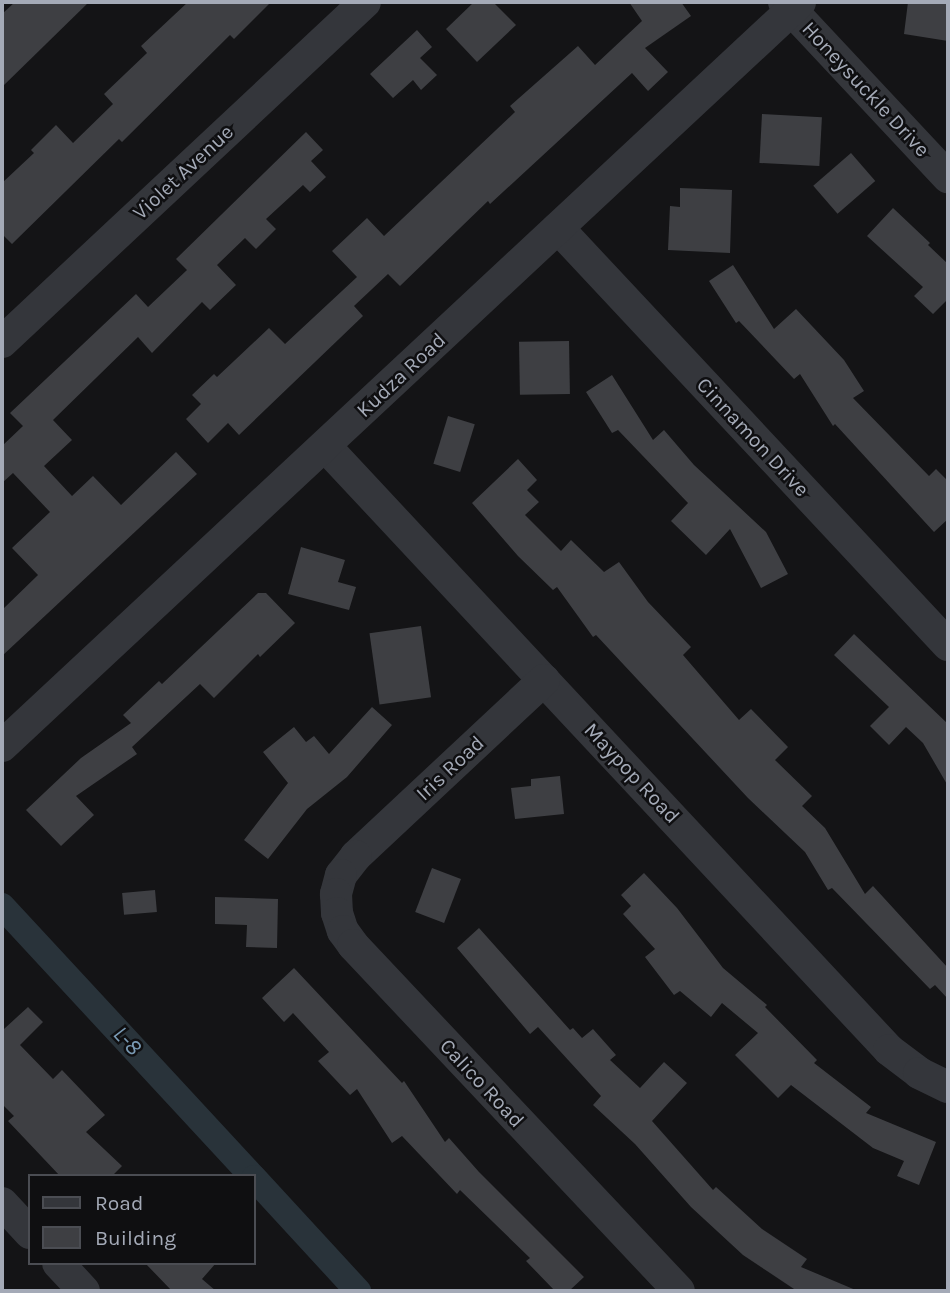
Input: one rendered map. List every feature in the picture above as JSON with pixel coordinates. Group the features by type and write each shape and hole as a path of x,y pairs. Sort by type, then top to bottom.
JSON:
{"street":[{"name":"Violet Avenue","path":"2,342 365,2"},
{"name":"Honeysuckle Drive","path":"792,4 948,177"},
{"name":"Kudza Road","path":"2,746 326,446 792,4"},
{"name":"Cinnamon Drive","path":"558,228 948,645"},
{"name":"Maypop Road","path":"326,446 889,1050 919,1073 948,1087"},
{"name":"Iris Road","path":"355,856 544,680"},
{"name":"Calico Road","path":"355,856 341,875 336,894 337,913 343,931 353,945 679,1291"},
{"path":"2,1203 28,1231"},
{"path":"60,1265 84,1291"}],"building":[{"path":"15,2 89,2 2,87 2,14"},
{"path":"188,2 271,2 234,39 230,35 122,142 119,139 12,244 2,234 2,183 34,153 31,150 56,125 73,143 113,104 104,94 147,53 141,46"},
{"path":"474,2 493,2 516,25 477,62 446,29"},
{"path":"629,2 681,2 691,16 645,48 668,72 648,91 632,73 490,204 488,201 400,286 388,274 354,306 363,316 239,435 228,423 208,443 186,419 201,404 192,395 214,374 217,377 269,328 285,344 357,277 332,251 367,218 384,236 515,112 510,106 578,46 595,65 642,21"},
{"path":"908,2 948,2 948,41 904,34"},
{"path":"417,30 432,47 420,58 437,75 421,90 413,80 393,98 370,74"},
{"path":"762,114 822,117 819,166 759,163"},
{"path":"306,132 323,150 311,161 326,177 310,192 303,185 266,219 276,229 256,249 245,238 217,265 236,285 210,310 202,302 152,353 138,337 53,420 72,440 44,466 72,496 93,476 121,505 176,452 197,474 2,656 2,610 38,575 12,548 50,512 13,473 2,483 2,446 23,426 10,413 136,294 148,307 187,270 176,259"},
{"path":"851,153 875,181 838,214 813,186"},
{"path":"680,188 732,190 730,253 668,250 670,206 680,207"},
{"path":"893,208 948,264 948,299 933,314 914,296 923,287 867,236"},
{"path":"733,265 774,329 796,309 844,360 864,391 853,398 929,476 936,469 948,481 948,519 934,532 835,424 833,426 800,374 794,379 739,321 736,323 709,281"},
{"path":"569,341 570,394 520,395 519,342"},
{"path":"612,375 653,440 664,430 694,465 766,532 788,574 761,588 730,529 706,555 671,521 688,503 618,430 612,433 586,392"},
{"path":"448,416 475,424 460,472 433,464"},
{"path":"518,459 537,480 527,490 539,502 525,515 561,551 571,540 604,572 619,562 648,602 691,647 683,655 739,720 751,709 788,747 775,760 812,796 802,806 825,828 865,894 873,886 948,968 948,999 935,985 930,989 832,888 828,890 805,852 748,798 596,635 593,637 557,587 553,590 518,556 472,503"},
{"path":"301,547 345,560 338,582 356,587 349,610 288,594"},
{"path":"258,593 266,593 295,623 260,657 258,654 214,698 200,684 132,747 137,754 76,796 94,815 61,846 26,810 81,758 131,723 123,715 159,681 162,684"},
{"path":"421,626 431,697 380,705 370,633"},
{"path":"854,634 948,724 948,786 923,743 906,727 889,745 870,726 889,707 834,655"},
{"path":"372,707 392,725 347,777 307,809 268,859 244,840 288,783 263,752 294,727 306,742 314,736 329,754"},
{"path":"560,776 564,814 515,819 511,788 531,786 531,779"},
{"path":"432,868 461,879 444,923 415,912"},
{"path":"644,873 677,908 723,968 767,1005 765,1007 817,1060 814,1063 871,1107 866,1113 936,1142 919,1185 897,1176 904,1161 873,1148 791,1085 778,1098 735,1055 758,1033 722,1003 711,1017 680,991 674,995 645,957 655,949 623,914 631,906 621,895"},
{"path":"155,890 157,912 124,915 122,893"},
{"path":"215,897 278,899 277,948 246,947 247,925 215,924"},
{"path":"479,928 570,1030 573,1028 582,1038 593,1029 616,1055 610,1060 640,1088 664,1062 687,1083 652,1121 713,1190 716,1187 762,1229 807,1259 801,1267 858,1291 797,1291 743,1255 691,1207 635,1144 593,1105 601,1096 538,1027 530,1034 457,948"},
{"path":"294,968 402,1083 404,1081 445,1142 449,1138 479,1172 584,1277 569,1291 555,1291 526,1261 530,1258 460,1190 457,1194 402,1136 392,1143 357,1089 350,1095 318,1061 329,1052 293,1013 284,1022 262,998"},
{"path":"28,1007 43,1022 20,1045 53,1079 62,1070 105,1115 86,1132 122,1166 114,1174 58,1174 8,1121 14,1116 2,1104 2,1027 4,1029"},
{"path":"147,1265 214,1265 202,1279 216,1291 172,1291"}],"waterway":[{"name":"L-8","path":"2,906 250,1174"},
{"name":"L-8","path":"256,1180 358,1291"}]}
